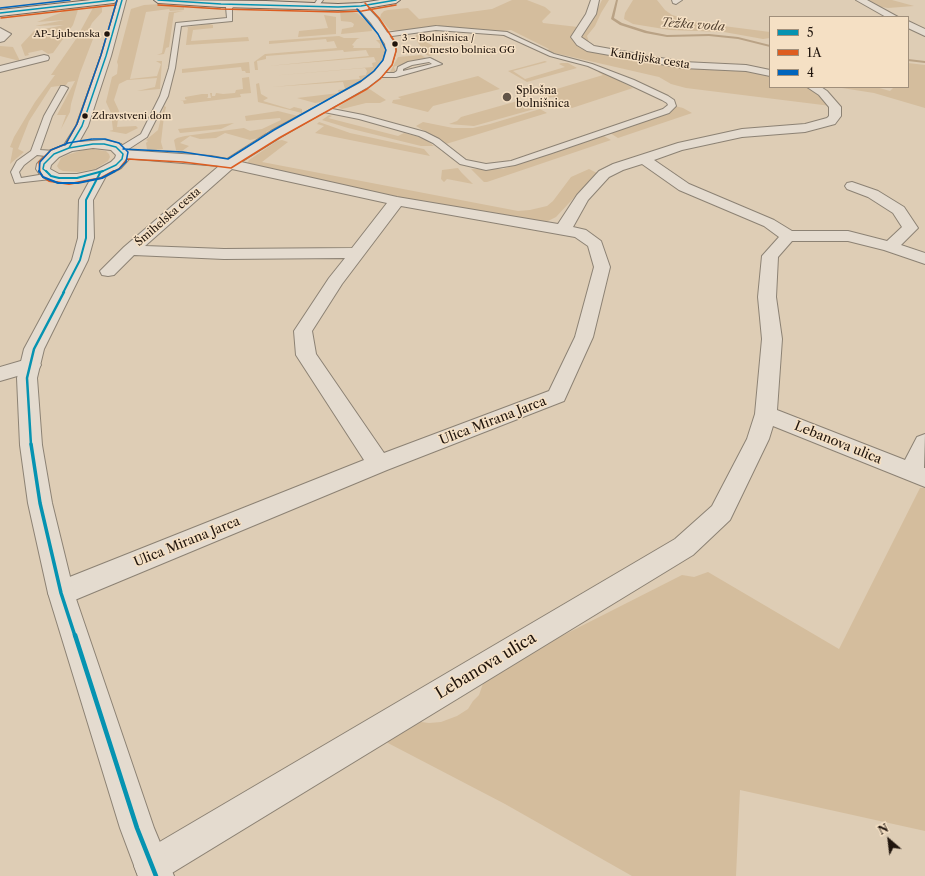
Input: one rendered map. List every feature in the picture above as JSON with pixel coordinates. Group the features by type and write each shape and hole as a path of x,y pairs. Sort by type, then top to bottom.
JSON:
{"street":[{"path":"0,13 114,0"},
{"path":"69,148 82,126 106,56 122,0"},
{"path":"158,0 234,4 318,3 361,6 396,0"},
{"name":"Kandijska cesta","path":"596,0 591,14 576,37 581,43 591,49 683,65 746,68 769,73"},
{"path":"860,0 892,16"},
{"name":"Šmihelska cesta","path":"108,271 229,164 276,134 364,85 377,75 388,62 392,50 385,35 375,21 361,6"},
{"path":"909,25 925,33"},
{"path":"0,31 6,34 0,39"},
{"path":"0,69 44,58"},
{"path":"563,230 582,198 604,174 618,167 678,147 742,133 805,128 831,122 835,116 835,107 823,93 815,88"},
{"path":"82,126 114,151"},
{"path":"100,173 69,179 51,176 43,169 44,164 54,154 69,148 114,151 159,157 183,157 229,164"},
{"path":"114,151 100,173 86,200 86,238 80,260 61,299 40,335 34,349 27,378 31,445 40,502 61,593 137,828 154,871"},
{"path":"644,159 684,187 768,223 788,236 848,236 890,247 925,259"},
{"name":"Ulica Mirana Jarca","path":"61,593 379,464 557,396 584,337 602,267 595,244 580,233 397,201 229,164"},
{"path":"69,179 86,200"},
{"path":"852,186 873,194 899,210 903,216 910,228 890,247"},
{"path":"379,464 306,355 303,331 335,282 397,201"},
{"name":"Lebanova ulica","path":"154,871 684,547 721,513 758,439 766,414 772,338 767,297 770,256 788,236"},
{"path":"130,250 224,254 356,254"},
{"path":"0,374 31,365"},
{"name":"Lebanova ulica","path":"766,414 918,475 925,443"}],"lane":[{"path":"114,151 144,135 146,132 166,90 172,68 178,24 230,20 229,7 234,4"},
{"path":"322,109 422,134 444,146 463,162 469,165 486,167 499,166 541,153 666,111 672,106 671,102 590,65 552,55 505,33 436,28 385,35"},
{"path":"418,30 428,36"},
{"path":"377,75 396,75 439,64 430,60 410,63 400,68 400,72 396,75"},
{"path":"35,152 48,116 64,88"},
{"path":"114,151 146,132"},
{"path":"51,176 18,182 15,172 17,167 25,158 35,152 54,154"}],"shaded area":[{"path":"512,0 527,0 545,7 551,12 542,21 543,23 578,27 576,32 586,48 769,74 769,88 809,88 815,91 831,106 686,88 671,84 659,77 546,51 549,49 511,30 503,31 430,26 401,31 390,30 380,18 384,11 408,8 419,19 492,9"},
{"path":"602,0 609,0 595,26 587,36 589,42 595,46 695,64 599,50 580,38"},
{"path":"633,0 657,0 665,10 672,15 700,23 769,32 769,38 763,39 724,32 670,30 633,24 624,19 625,13"},
{"path":"863,0 892,0 914,6 888,8 876,6"},
{"path":"160,4 184,6 184,10 170,11 169,9 146,12 130,79 157,76 161,64 156,61 162,61 160,89 137,91 155,87 157,78 127,80 119,84 114,100 119,111 117,127 136,126 138,128 126,134 109,131 113,130 111,113 106,102 112,77 117,74 117,62 131,9 144,5"},
{"path":"94,6 102,8 102,12 92,23 87,33 93,39 80,73 70,112 61,129 66,115 57,115 75,81 68,82 66,85 51,87 29,121 18,149 24,152 10,164 13,148 10,147 14,137 35,102 55,75 51,75 76,39"},
{"path":"79,7 73,25 53,53 48,54 42,50 28,53 29,55 25,56 21,45 34,31 64,25 35,26 64,20 37,22 60,13 68,8"},
{"path":"183,11 174,13 169,47 166,48 164,54 157,55 162,53 169,12"},
{"path":"340,11 357,13 371,25 372,31 341,34 342,29 353,27 354,24 351,22 341,21"},
{"path":"324,15 336,17 336,34 298,37 299,31 328,28"},
{"path":"209,24 213,25 213,28 193,30 191,41 248,37 249,41 186,45 187,27"},
{"path":"418,34 430,41 426,42 444,52 429,56 420,52 423,50 417,41 416,35"},
{"path":"339,36 344,38 360,38 357,39 352,45 354,46 353,48 380,48 380,44 376,40 381,40 385,50 384,57 364,80 326,101 315,103 297,98 339,93 338,90 345,89 343,82 272,87 360,79 359,76 366,75 367,71 365,68 270,76 373,67 372,63 376,62 374,57 268,66 369,56 366,50 344,52 343,50 266,56 266,59 257,61 258,70 255,70 254,62 265,54 337,48 334,41 327,42 326,39 269,44 269,41"},
{"path":"0,46 13,47 20,61 0,56"},
{"path":"421,55 426,58 396,66 394,67 396,72 390,72 398,57"},
{"path":"545,61 547,62 513,71 525,79 565,67 559,64 561,63 568,63 577,68 527,82 508,71"},
{"path":"249,62 250,73 242,71 241,67 182,73 182,69"},
{"path":"909,63 925,65 925,108 874,93 842,88 880,88 890,91 893,88 909,88"},
{"path":"601,71 633,88 572,108 553,97 546,98 542,96 553,93 550,91 603,75 598,72"},
{"path":"478,76 500,89 433,106 428,112 392,103 393,100 401,99 398,97"},
{"path":"249,77 251,93 240,94 241,97 184,104 183,101 180,101 187,100 185,97 202,94 208,94 207,98 211,98 210,93 212,93 212,96 215,96 216,93 235,93 236,90 243,89 242,78"},
{"path":"259,83 261,94 268,98 263,101 290,109 294,107 302,109 302,113 258,102 256,84"},
{"path":"368,88 386,100 380,103 366,103 342,109 338,107"},
{"path":"521,100 528,100 534,103 531,104 538,108 474,126 449,124 457,121 461,117"},
{"path":"164,106 166,107 161,142 163,149 149,151 146,143 148,141 146,140 158,130"},
{"path":"675,106 692,113 618,138 610,133 672,111"},
{"path":"540,109 547,113 446,144 416,126 423,122 453,128 473,128"},
{"path":"278,111 298,116 266,132 266,135 263,137 250,140 225,133 216,138 200,139 190,136 180,143 189,146 182,151 188,153 178,153 176,150 174,140 185,136 244,128 250,131 262,129 281,120 280,118 246,121 245,116"},
{"path":"329,115 332,116 328,118 398,136 404,133 416,136 425,139 434,146 421,146 322,120"},
{"path":"319,122 350,133 424,149 430,156 315,133 324,126 317,124"},
{"path":"234,123 221,129 180,133 178,129"},
{"path":"602,135 611,140 487,182 484,182 471,169 503,169"},
{"path":"282,140 288,142 262,162 518,211 547,206 553,201 571,177 589,169 597,173 556,217 546,222 534,223 396,198 247,164 249,160 277,141"},
{"path":"92,149 106,151 110,157 108,161 95,169 78,172 63,171 57,166 61,158 67,155"},
{"path":"458,168 473,184 447,179 444,182 441,179 442,170"},
{"path":"920,488 925,488 925,831 740,790 736,876 632,876 505,804 386,742 413,721 429,723 441,722 457,716 468,709 479,695 485,678 538,648 682,575 694,577 708,572 839,649"}],"waterway":[{"name":"Težka voda","path":"617,0 612,18 621,24 646,32 667,36 709,35 738,38 769,46"},
{"name":"Težka voda","path":"909,60 925,62"}],"transit line":[{"name":"4","path":"0,8 70,0"},
{"name":"5","path":"0,13 114,0"},
{"name":"1A","path":"117,0 101,55 77,124 66,144 51,150 39,162 39,171 43,177 49,181 69,184 101,178 119,169 127,159 183,162 231,168 279,138 367,89 380,79 392,65 396,51 395,42 379,18 365,3"},
{"name":"4","path":"65,145 77,124 101,55 117,0"},
{"name":"5","path":"69,148 82,126 106,56 122,0"},
{"name":"5","path":"158,0 221,4 338,7 361,6 396,0"},
{"name":"1A","path":"1,18 115,5"},
{"name":"1A","path":"158,5 221,9 338,12 362,11 396,5"},
{"name":"4","path":"123,149 183,152 228,159 274,130 361,81 374,71 383,60 386,50 378,34 357,9"},
{"name":"4","path":"92,139 68,143 51,150 40,162 39,172 43,177 50,181 58,183 78,183 102,178 119,169 126,162 128,152 119,143 105,139 93,139"},
{"name":"5","path":"93,144 104,144 116,147 123,154 122,159 116,165 100,173 77,178 59,178 51,176 43,169 44,164 54,154 69,148 93,144"},
{"name":"5","path":"100,173 86,200 86,238 80,260 34,349 27,378 31,445 40,503 61,593 137,828 156,876"}],"place":[{"name":"AP-Ljubenska","path":"107,34"},
{"name":"3 ~ Bolnišnica / Novo mesto bolnica GG","path":"395,44"},
{"name":"Splošna bolnišnica","path":"507,97"},
{"name":"Zdravstveni dom","path":"85,116"}]}
